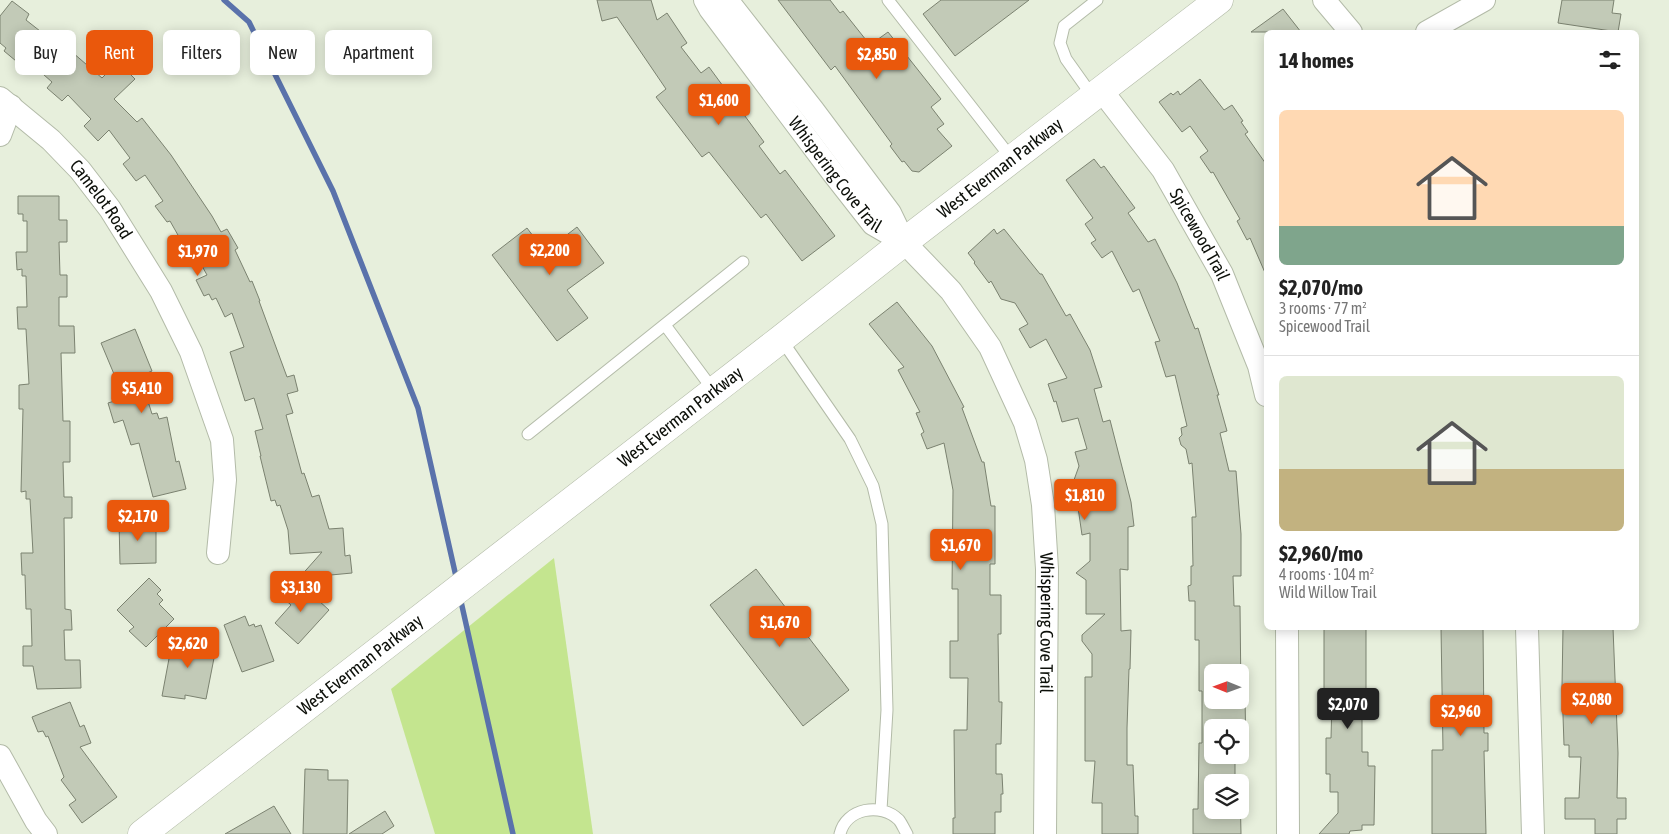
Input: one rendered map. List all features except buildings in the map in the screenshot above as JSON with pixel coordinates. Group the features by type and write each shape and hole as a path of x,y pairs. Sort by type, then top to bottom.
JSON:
{"street":[{"name":"Whispering Cove Trail","path":"705,0 710,9 738,31 813,110 842,167 890,213 904,242 951,291 990,346 1025,423 1036,460 1043,505 1047,569 1045,834"},
{"name":"Whispering Cove Trail","path":"726,0 738,31"},
{"name":"West Everman Parkway","path":"142,834 782,339 904,242 1219,0"},
{"path":"1324,0 1348,30"},
{"path":"1431,30 1484,0"},
{"name":"Spicewood Trail","path":"1097,94 1163,170 1222,274 1259,366 1264,387"},
{"path":"0,135 6,102"},
{"name":"Camelot Road","path":"6,102 51,140 80,170 110,208 161,291 191,352 222,440 225,480 218,553"},
{"path":"1287,630 1288,834"},
{"path":"1527,630 1533,834"},
{"path":"0,756 36,821 46,834"}],"lane":[{"path":"888,0 1012,159"},
{"path":"1097,0 1064,26 1060,43 1066,59 1097,94"},
{"path":"528,434 743,262"},
{"path":"665,326 714,391"},
{"path":"782,339 850,439 874,486 882,524 887,710 881,810"},
{"path":"840,834 846,822 855,814 870,809 890,813 900,821 907,834"}],"green space":[{"path":"554,558 593,834 435,834 391,689"}],"waterway":[{"path":"224,0 249,22 333,191 418,408 457,581"},
{"path":"460,597 513,834"}]}
